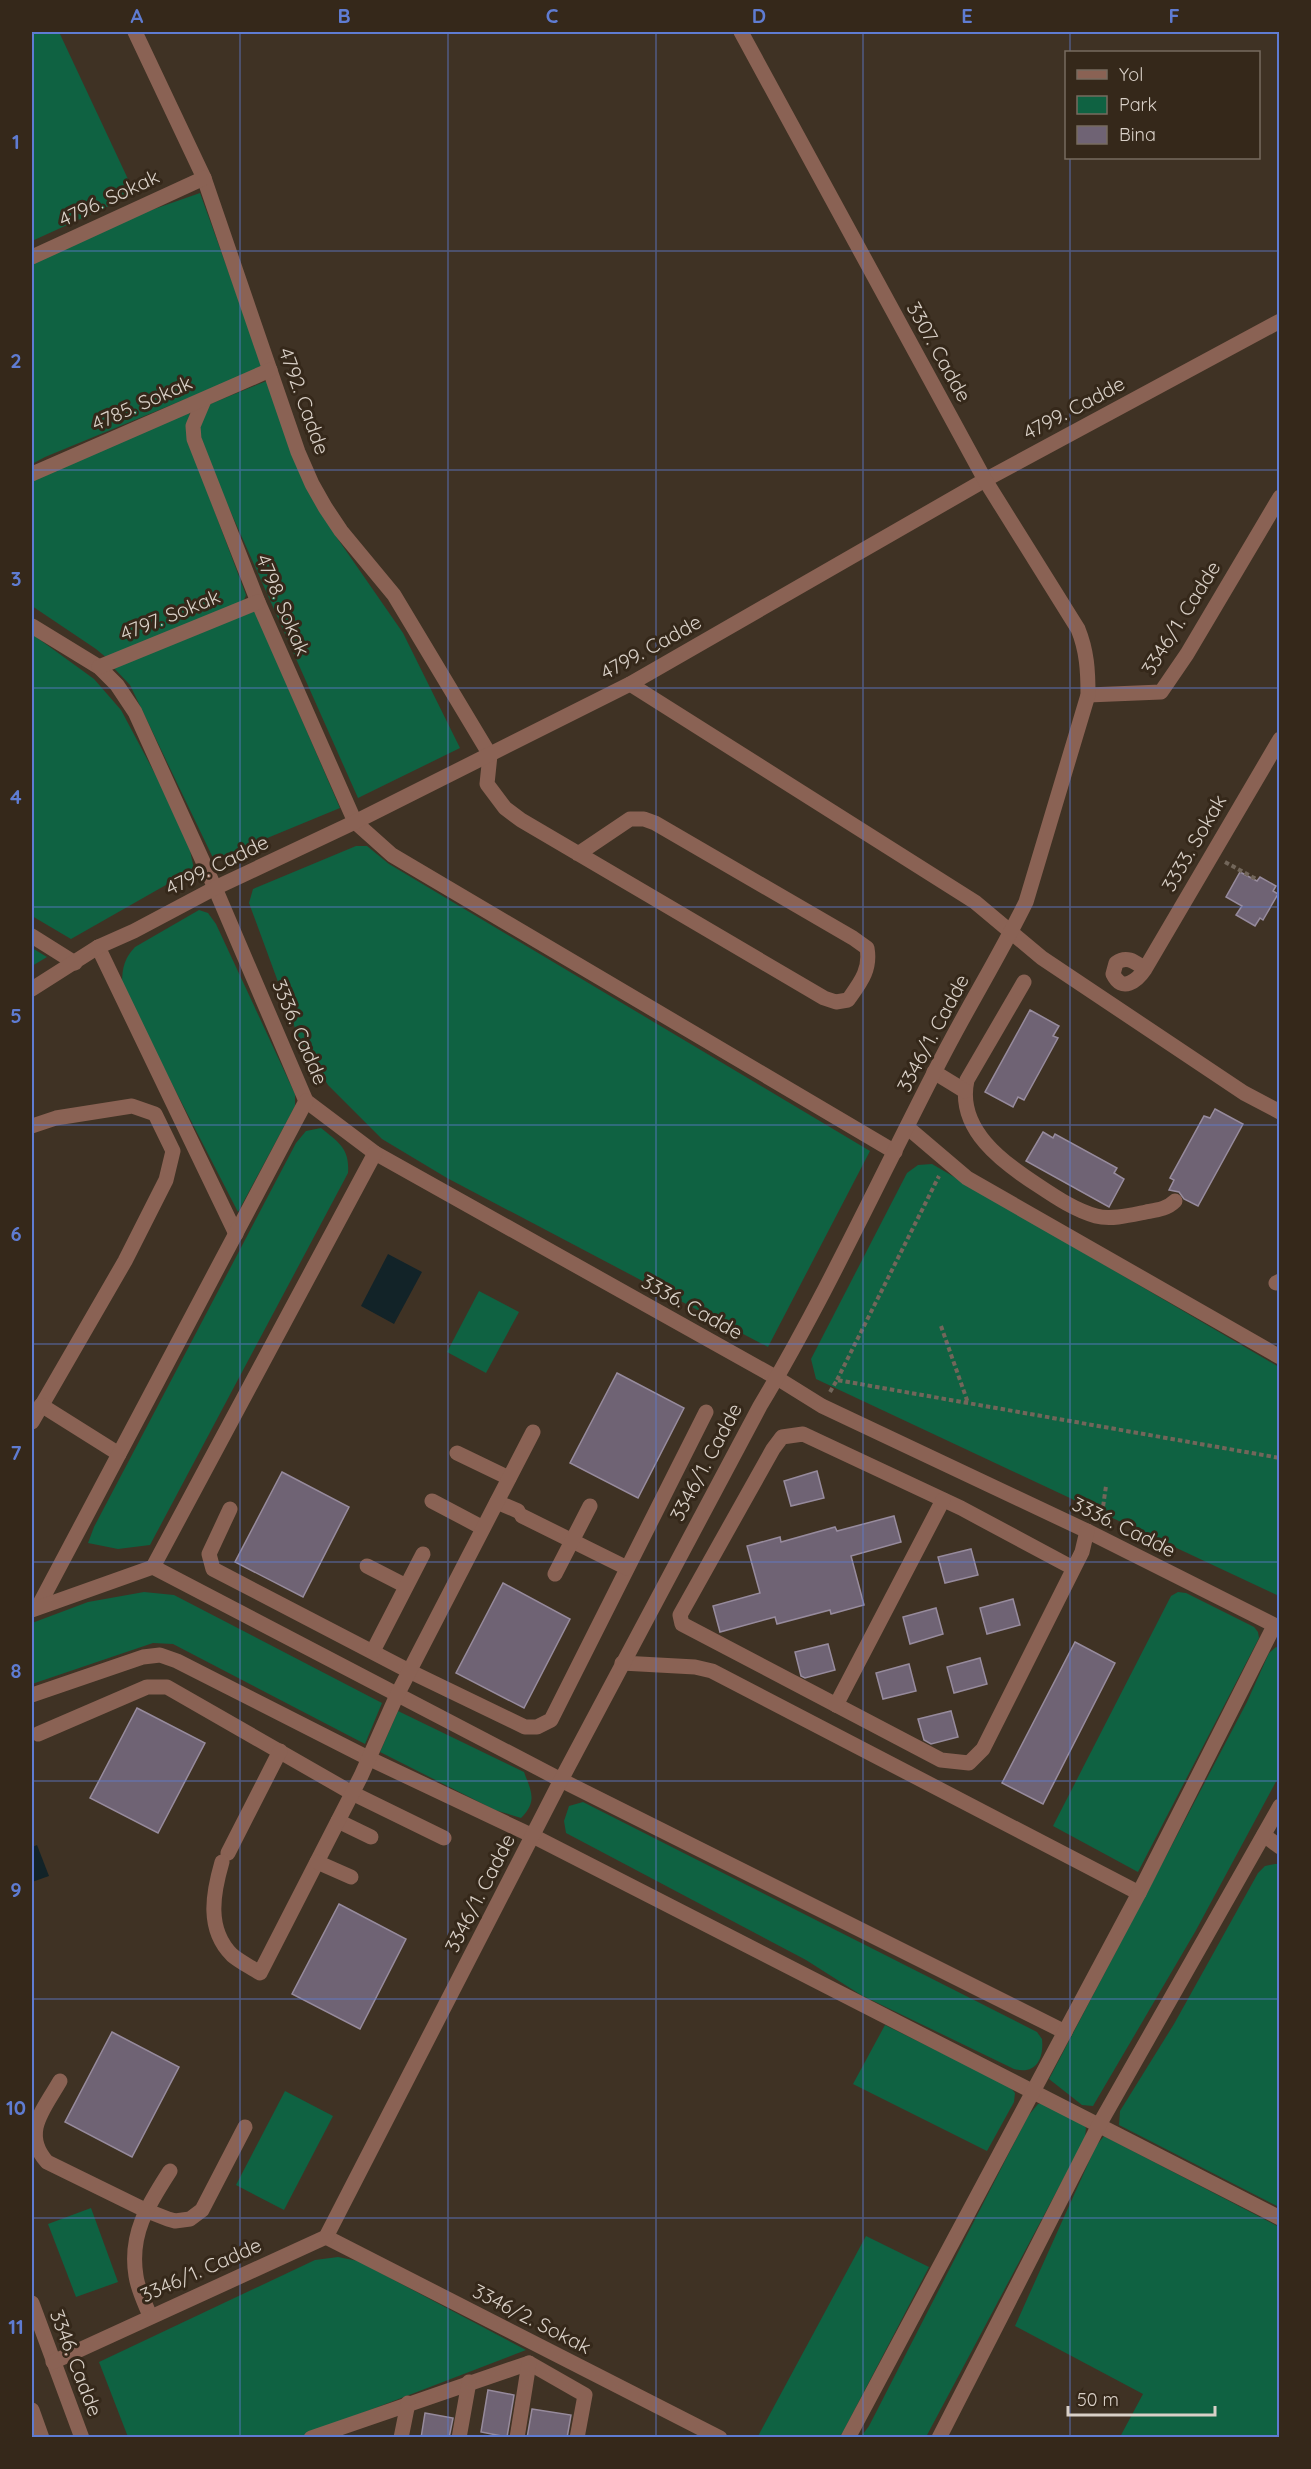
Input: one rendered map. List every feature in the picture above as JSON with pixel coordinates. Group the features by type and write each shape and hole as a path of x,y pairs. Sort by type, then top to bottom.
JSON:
{"street":[{"name":"4792. Cadde","path":"135,32 204,178 298,452 316,492 341,531 394,595 490,755"},
{"name":"3307. Cadde","path":"741,32 985,480 1078,629 1085,646 1088,695"},
{"name":"4796. Sokak","path":"32,257 204,178"},
{"name":"4799. Cadde","path":"32,989 98,947 134,931 215,888 355,822 630,684 985,480 1280,321"},
{"name":"4785. Sokak","path":"32,474 270,370"},
{"name":"4798. Sokak","path":"204,400 194,426 194,439 258,602 355,822"},
{"name":"3346/1. Cadde","path":"53,2362 326,2237 561,1780 794,1349 934,1072 1012,931 1026,902 1088,695 1161,692 1187,654 1280,497"},
{"name":"4797. Sokak","path":"99,667 258,602"},
{"name":"3336. Cadde","path":"32,626 99,667 117,685 135,712 215,888 306,1101 375,1153 777,1378 822,1406 1093,1534 1277,1627"},
{"path":"630,684 975,902 1042,958 1244,1093 1280,1112"},
{"name":"3333. Sokak","path":"1145,969 1280,739"},
{"path":"490,755 487,784 504,808 578,854 824,998 836,1002 848,1000 866,975 869,958 867,948 655,823 644,819 630,819 578,854"},
{"path":"355,822 392,855 895,1152"},
{"path":"32,936 75,963"},
{"path":"98,947 236,1234"},
{"path":"1024,982 967,1080 965,1091 968,1112 984,1141 1006,1165 1065,1203 1098,1217 1127,1216 1169,1207 1175,1202"},
{"path":"934,1072 965,1091"},
{"path":"35,1609 306,1101"},
{"path":"32,1126 56,1118 132,1106 155,1114 172,1151 166,1180 125,1261 32,1422"},
{"path":"907,1127 967,1178 1280,1357"},
{"path":"35,1609 153,1567 375,1153"},
{"path":"41,1405 119,1454"},
{"path":"230,1509 208,1554 213,1569 409,1671 531,1728 544,1725 551,1720 706,1412"},
{"path":"280,1751 225,1857 213,1897 217,1927 233,1956 260,1973 352,1793 409,1671 533,1432"},
{"path":"1073,1568 943,1500 803,1434 782,1437 772,1449 680,1615 682,1624 941,1760 969,1763 983,1749 1073,1568 1093,1534"},
{"path":"458,1453 509,1478"},
{"path":"836,1705 943,1500"},
{"path":"432,1501 483,1528"},
{"path":"497,1502 627,1568"},
{"path":"555,1574 590,1506"},
{"path":"373,1651 423,1554"},
{"path":"367,1566 406,1586"},
{"path":"153,1567 561,1780 1065,2031"},
{"path":"848,2438 1139,1893 1277,1627"},
{"path":"32,1695 143,1657 160,1655 177,1660 368,1758 533,1836 1280,2218"},
{"path":"622,1664 695,1667 712,1671 1139,1893"},
{"path":"38,1734 141,1689 161,1686 174,1690 352,1793 444,1838"},
{"path":"939,2438 1099,2125 1280,1806"},
{"path":"338,1821 371,1837"},
{"path":"1264,1835 1280,1847"},
{"path":"317,1862 351,1877"},
{"path":"60,2081 34,2131 41,2156 47,2162 145,2210 175,2221 190,2219 202,2210 245,2127"},
{"path":"150,2316 135,2275 135,2253 139,2226 145,2210 170,2171"},
{"name":"3346/2. Sokak","path":"326,2237 720,2438"},
{"name":"3346. Cadde","path":"32,2303 82,2438"},
{"path":"517,2438 530,2363"},
{"path":"311,2438 343,2431 408,2403 530,2363 585,2395 577,2438"},
{"path":"459,2438 469,2382"},
{"path":"401,2438 408,2403"},
{"path":"32,2410 42,2438"}],"path":[{"path":"1212,854 1256,879"},
{"path":"822,1406 946,1162"},
{"path":"941,1326 968,1403"},
{"path":"837,1380 1280,1458"},
{"path":"1093,1534 1106,1486"}],"green space":[{"path":"32,32 59,32 135,194 32,241"},
{"path":"200,193 263,367 32,464 32,264 120,221"},
{"path":"269,380 333,532 403,633 460,748 358,798 200,443 200,423 210,404"},
{"path":"190,411 187,430 189,443 246,595 242,605 108,659 32,606 32,480"},
{"path":"255,611 340,808 214,860 130,685 112,666"},
{"path":"32,634 94,679 121,710 186,832 194,869 71,939 32,916"},
{"path":"356,846 367,846 389,864 870,1151 768,1347 447,1178 382,1139 328,1085 299,1039 249,903 253,889"},
{"path":"199,910 208,913 216,924 295,1094 295,1106 238,1212 122,987 124,966 135,947"},
{"path":"32,948 47,957 32,966"},
{"path":"321,1128 345,1151 348,1173 150,1545 118,1549 88,1543 94,1527 296,1143 306,1131"},
{"path":"932,1164 1279,1367 1279,1596 816,1379 811,1359 907,1173 918,1165"},
{"path":"479,1291 519,1312 486,1373 447,1352"},
{"path":"144,1592 174,1595 382,1703 365,1744 173,1644 153,1643 32,1684 32,1623 88,1602"},
{"path":"1178,1592 1186,1593 1254,1627 1259,1638 1138,1872 1053,1826 1171,1596"},
{"path":"1276,1647 1279,1648 1279,1776 1195,1932 1093,2106 1082,2105 1049,2079 1247,1702 1269,1653"},
{"path":"398,1711 524,1772 532,1796 526,1812 521,1818 495,1810 380,1752"},
{"path":"583,1802 1037,2032 1042,2039 1040,2059 1028,2070 1014,2069 861,1995 806,1960 566,1833 564,1821 569,1806"},
{"path":"1280,1864 1279,2207 1119,2125 1120,2111 1174,2024 1258,1873 1265,1866"},
{"path":"885,2025 1009,2086 1015,2093 1014,2102 987,2151 853,2084"},
{"path":"285,2091 333,2116 284,2210 236,2185"},
{"path":"1044,2103 1082,2122 1086,2128 1085,2138 926,2437 860,2438 869,2426 1028,2116 1038,2104"},
{"path":"1104,2136 1279,2227 1279,2437 1120,2437 1143,2394 1015,2326 1096,2146"},
{"path":"91,2208 118,2282 76,2297 48,2224"},
{"path":"866,2236 929,2267 843,2432 839,2437 757,2438"},
{"path":"338,2257 358,2261 526,2350 297,2438 128,2437 99,2362 315,2260"}],"shaded area":[{"path":"388,1254 422,1272 394,1324 361,1306"},
{"path":"37,1845 49,1876 32,1882 32,1847"}],"building":[{"path":"1240,872 1257,881 1260,877 1276,886 1273,891 1278,894 1263,920 1260,918 1255,926 1236,915 1242,906 1226,897"},
{"path":"1030,1010 1059,1026 1053,1036 1058,1038 1024,1100 1018,1097 1013,1107 985,1092"},
{"path":"1215,1109 1243,1124 1198,1206 1184,1199 1179,1192 1169,1190 1174,1180 1170,1178 1204,1116 1210,1118"},
{"path":"1043,1132 1053,1138 1055,1134 1117,1168 1114,1173 1124,1179 1109,1207 1026,1161"},
{"path":"617,1373 684,1408 638,1498 570,1463"},
{"path":"817,1471 824,1498 791,1506 784,1481"},
{"path":"282,1472 349,1507 303,1597 235,1562"},
{"path":"894,1516 901,1542 851,1556 864,1605 831,1614 830,1610 777,1624 775,1617 720,1632 713,1606 760,1593 747,1546 780,1537 781,1542 835,1527 837,1531"},
{"path":"971,1549 978,1575 945,1583 938,1557"},
{"path":"503,1583 570,1619 524,1708 456,1673"},
{"path":"1013,1599 1020,1625 987,1634 980,1608"},
{"path":"936,1608 943,1634 910,1644 903,1617"},
{"path":"1075,1642 1115,1663 1043,1804 1002,1783"},
{"path":"828,1644 835,1670 805,1678 801,1676 795,1652"},
{"path":"980,1658 987,1684 954,1693 947,1667"},
{"path":"909,1664 916,1691 883,1699 876,1673"},
{"path":"137,1708 205,1743 158,1833 90,1798"},
{"path":"951,1711 958,1737 931,1744 924,1740 918,1719"},
{"path":"339,1904 406,1939 360,2029 292,1994"},
{"path":"112,2032 179,2067 132,2157 65,2122"},
{"path":"488,2390 514,2395 507,2437 481,2432"},
{"path":"532,2409 571,2415 567,2438 527,2438"},
{"path":"425,2413 453,2418 449,2438 421,2438"}]}
